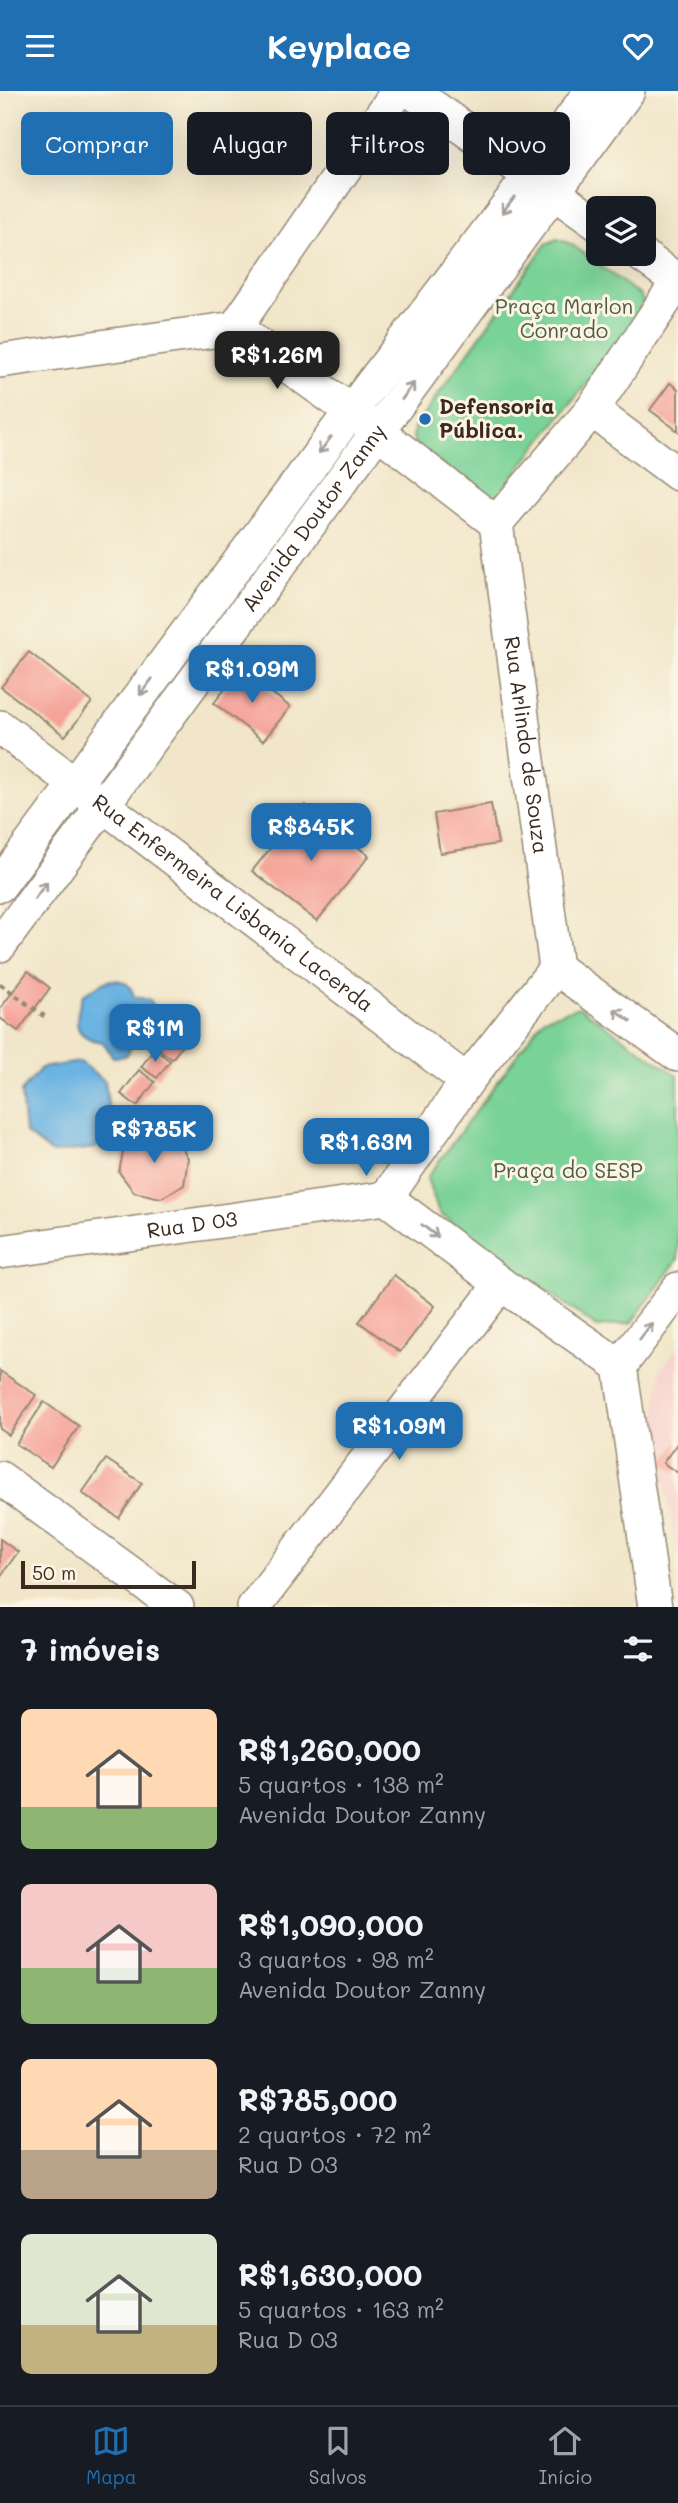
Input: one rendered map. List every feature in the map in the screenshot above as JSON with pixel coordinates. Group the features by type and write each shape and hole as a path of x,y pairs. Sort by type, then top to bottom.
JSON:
{"street":[{"path":"235,328 398,91"},
{"path":"411,91 586,215"},
{"name":"Avenida Doutor Zanny","path":"0,945 378,432 542,184 592,91"},
{"name":"Avenida Doutor Zanny","path":"0,885 351,411 542,184 628,91"},
{"path":"0,361 235,328 351,411 496,523 592,410 678,281 656,265"},
{"path":"592,410 678,474"},
{"name":"Rua Arlindo de Souza","path":"496,523 556,968"},
{"name":"Rua Enfermeira Lisbania Lacerda","path":"0,727 467,1081"},
{"path":"620,1366 501,1284 386,1198 467,1081 556,968 678,1055"},
{"name":"Rua D 03","path":"0,1252 386,1198"},
{"path":"254,1607 501,1284"},
{"path":"655,1607 620,1366 678,1289"},
{"path":"0,1478 177,1607"}],"path":[{"path":"0,984 48,1019"}],"shaded area":[{"path":"678,1347 678,1559 655,1425 660,1371"}],"green space":[{"name":"Praça Marlon Conrado","path":"557,239 571,244 586,255 586,266 601,266 641,296 644,306 642,313 498,495 490,498 416,446 414,428 546,244"},
{"name":"Praça do SESP","path":"579,1007 678,1076 678,1259 631,1323 597,1327 439,1213 427,1178 544,1018"}],"water":[{"path":"112,980 127,984 134,997 150,1000 157,1013 156,1018 142,1023 130,1038 130,1048 126,1056 113,1057 103,1042 85,1036 78,1027 82,996"},
{"path":"80,1062 105,1081 111,1125 96,1148 52,1153 25,1133 21,1092 41,1068"}],"building":[{"path":"670,383 678,389 678,431 650,410"},
{"path":"29,652 92,702 65,736 1,687"},
{"path":"241,669 290,707 263,741 214,703"},
{"path":"491,804 498,844 440,853 434,814"},
{"path":"305,805 369,856 317,921 252,871"},
{"path":"28,971 50,988 18,1031 0,1018 0,1009"},
{"path":"169,1030 185,1042 172,1059 156,1047"},
{"path":"154,1049 170,1061 157,1078 141,1067"},
{"path":"139,1070 155,1082 137,1106 121,1094"},
{"path":"146,1132 175,1136 188,1158 184,1185 161,1198 134,1192 119,1172 124,1148"},
{"path":"394,1275 435,1306 400,1352 359,1322"},
{"path":"0,1371 36,1395 9,1435 0,1429"},
{"path":"44,1402 79,1426 51,1467 16,1444"},
{"path":"678,1442 678,1473 663,1463"},
{"path":"106,1459 142,1483 119,1518 82,1493"},
{"path":"0,1539 18,1552 0,1577"}],"place":[{"name":"Defensoria Pública.","path":"425,419"}]}
